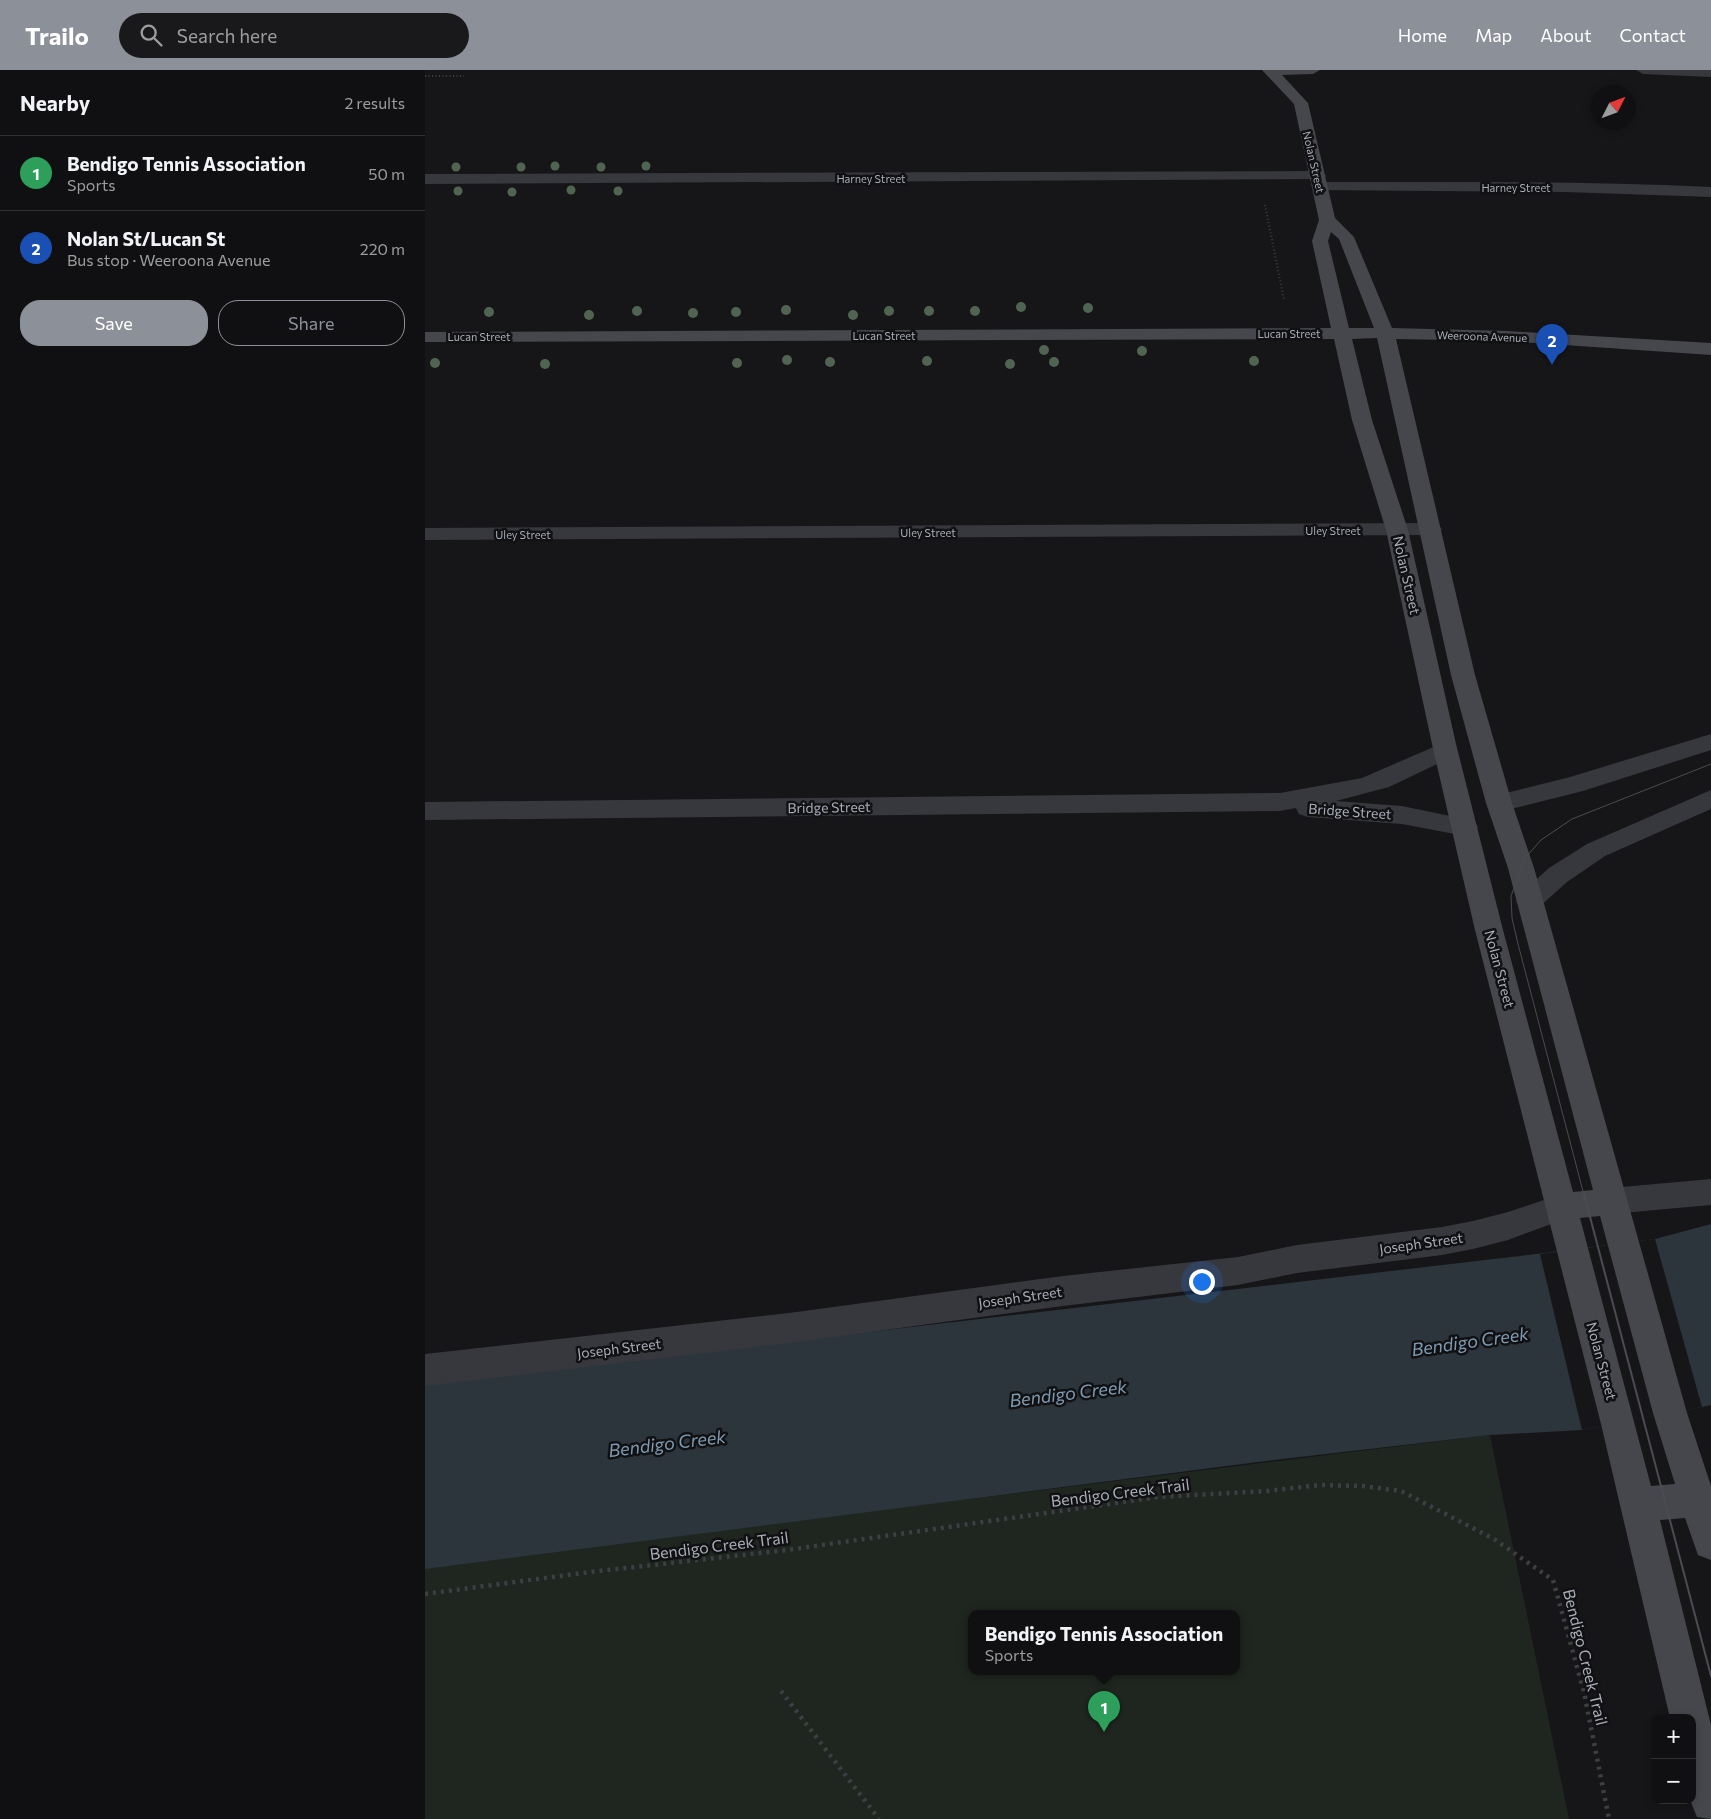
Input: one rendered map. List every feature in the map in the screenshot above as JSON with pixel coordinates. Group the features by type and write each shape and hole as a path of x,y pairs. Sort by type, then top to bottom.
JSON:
{"street":[{"name":"Nolan Street","path":"1269,70 1282,81 1301,103 1327,220 1320,241 1342,333 1363,420 1397,530 1445,750 1489,930 1618,1424 1689,1714"},
{"path":"1274,70 1293,72 1313,70"},
{"path":"1301,103 1317,70"},
{"path":"1643,70 1711,73"},
{"name":"Harney Street","path":"425,179 1319,182 1645,188 1711,192"},
{"path":"1327,220 1346,237 1385,333 1463,675 1499,802 1521,868 1611,1201 1671,1413 1704,1500 1711,1542"},
{"name":"Weeroona Avenue","path":"1342,333 1506,336 1711,350"},
{"name":"Lucan Street","path":"425,337 1342,333"},
{"name":"Uley Street","path":"425,534 1431,529"},
{"path":"1462,817 1499,802 1574,785 1711,742"},
{"name":"Bridge Street","path":"425,811 1233,804 1280,802 1324,796 1371,784 1399,774 1445,750"},
{"path":"1529,901 1558,875 1596,850 1711,799"},
{"name":"Bridge Street","path":"1233,804 1380,812 1421,817 1462,817"},
{"path":"1611,1201 1711,1192"},
{"name":"Joseph Street","path":"425,1370 789,1328 1063,1291 1238,1271 1297,1259 1442,1241 1508,1226 1562,1207 1611,1201"},
{"path":"1638,1504 1704,1500"},
{"path":"1696,1743 1711,1803"}],"path":[{"path":"425,76 465,76"},
{"path":"1264,203 1284,300"},
{"name":"Bendigo Creek Trail","path":"425,1594 590,1572 787,1550 1158,1497 1267,1491 1320,1485 1363,1486 1401,1491 1494,1540 1553,1580 1584,1692 1609,1819"},
{"path":"781,1691 879,1819"}],"shaded area":[{"path":"1490,1435 1569,1819 425,1819 425,1566"}],"water":[{"name":"Bendigo Creek","path":"1711,1224 1711,1405 1582,1430 1490,1435 1266,1461 425,1569 425,1384 1536,1254 1655,1239"}],"pier":[{"path":"1655,1239 1702,1407 1582,1430 1540,1254"}],"tram line":[{"path":"1584,1195 1518,944 1512,918 1511,896 1526,857 1541,840 1572,819 1711,764"},
{"path":"1584,1194 1711,1676"}],"place":[{"name":"Nolan St/Lucan St","path":"1552,365"},
{"name":"Bendigo Tennis Association","path":"1104,1732"}]}
